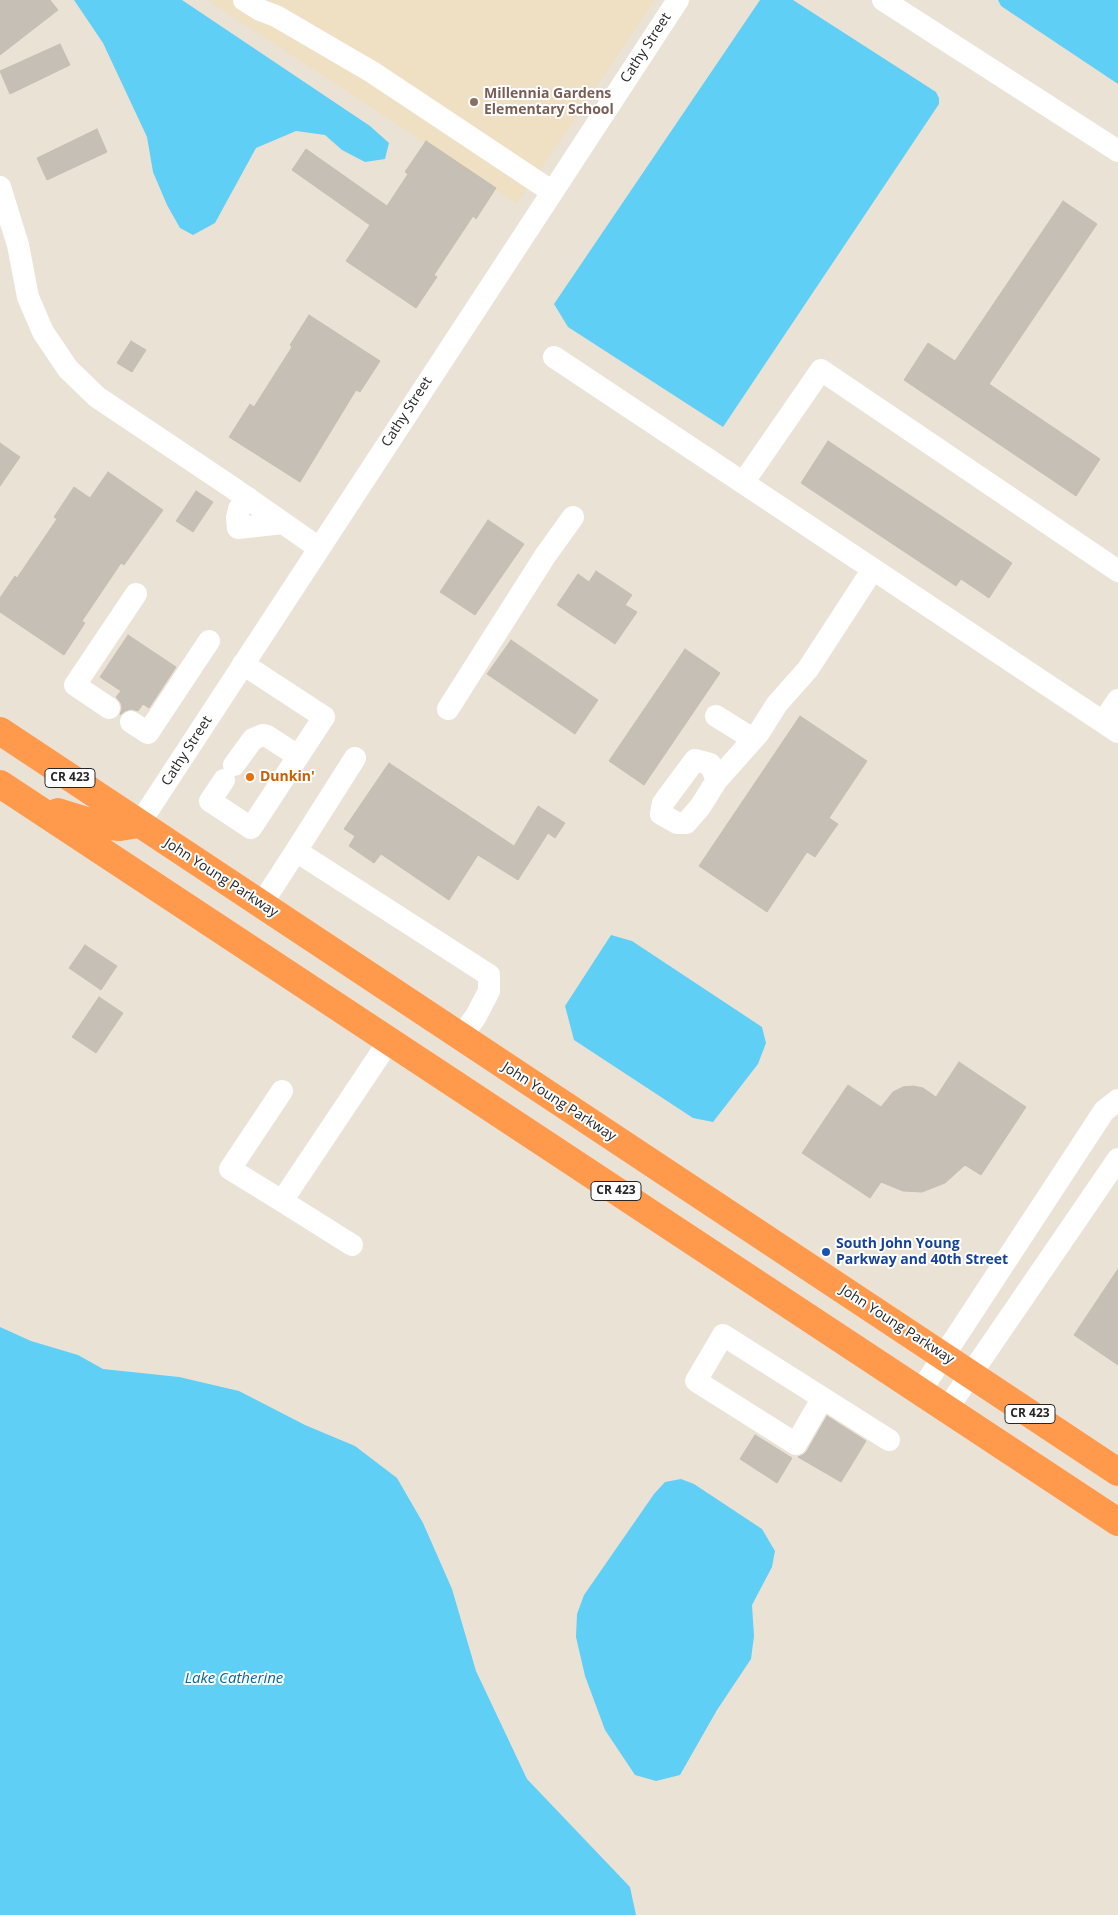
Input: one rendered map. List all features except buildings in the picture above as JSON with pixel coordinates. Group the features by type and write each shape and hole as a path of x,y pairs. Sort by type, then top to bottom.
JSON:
{"highway":[{"name":"John Young Parkway","path":"0,731 1118,1472"},
{"path":"7,789 61,813 100,825 120,826 139,824"},
{"name":"CR 423","path":"7,789 1118,1522"}],"street":[{"path":"244,0 260,10 269,8 372,72 551,191"},
{"name":"Cathy Street","path":"139,824 551,191 678,0"},
{"path":"883,0 1118,151"},
{"path":"0,187 18,245 28,297 43,332 68,369 97,397 248,498 318,548"},
{"path":"554,357 1111,727 1118,700"},
{"path":"744,483 821,370 1118,571"},
{"path":"248,498 239,509 237,518 238,528 283,523"},
{"path":"448,709 545,556 573,517"},
{"path":"718,780 753,739 776,704 808,669 873,569"},
{"path":"109,708 75,685 136,594"},
{"path":"131,722 148,733 208,642"},
{"path":"243,664 324,717 251,828 210,801 253,740 263,734 298,756"},
{"path":"716,716 753,739"},
{"path":"261,905 355,758"},
{"path":"296,851 489,975 489,991 462,1037"},
{"path":"282,1201 388,1041"},
{"path":"282,1091 230,1169 352,1245"},
{"path":"920,1392 1113,1110"},
{"path":"947,1409 1118,1159"},
{"path":"822,1399 796,1444 696,1381 723,1335 889,1440"}],"shaded area":[{"name":"Millennia Gardens Elementary School","path":"207,0 655,0 517,204"}],"water":[{"path":"74,0 182,0 370,126 389,143 385,159 365,162 342,150 325,135 296,131 256,148 215,223 193,235 180,228 167,205 153,172 147,137 103,43"},
{"path":"760,0 793,0 936,92 939,104 723,427 568,327 554,304"},
{"path":"998,0 1118,0 1118,84 1001,6"},
{"path":"611,935 632,941 762,1027 766,1043 758,1064 713,1122 693,1118 574,1040 565,1006"},
{"name":"Lake Catherine","path":"0,1327 31,1341 78,1355 103,1369 179,1377 239,1391 305,1425 355,1446 397,1478 423,1523 452,1589 476,1671 527,1779 630,1887 636,1915 0,1915"},
{"path":"681,1479 694,1484 762,1529 775,1551 772,1567 752,1605 754,1636 751,1659 717,1710 680,1775 656,1781 635,1775 605,1730 585,1676 576,1637 577,1614 584,1595 654,1494 665,1482"}],"place":[{"name":"Millennia Gardens Elementary School","path":"474,102"},
{"name":"Dunkin'","path":"250,777"},
{"name":"South John Young Parkway and 40th Street","path":"826,1252"}]}
